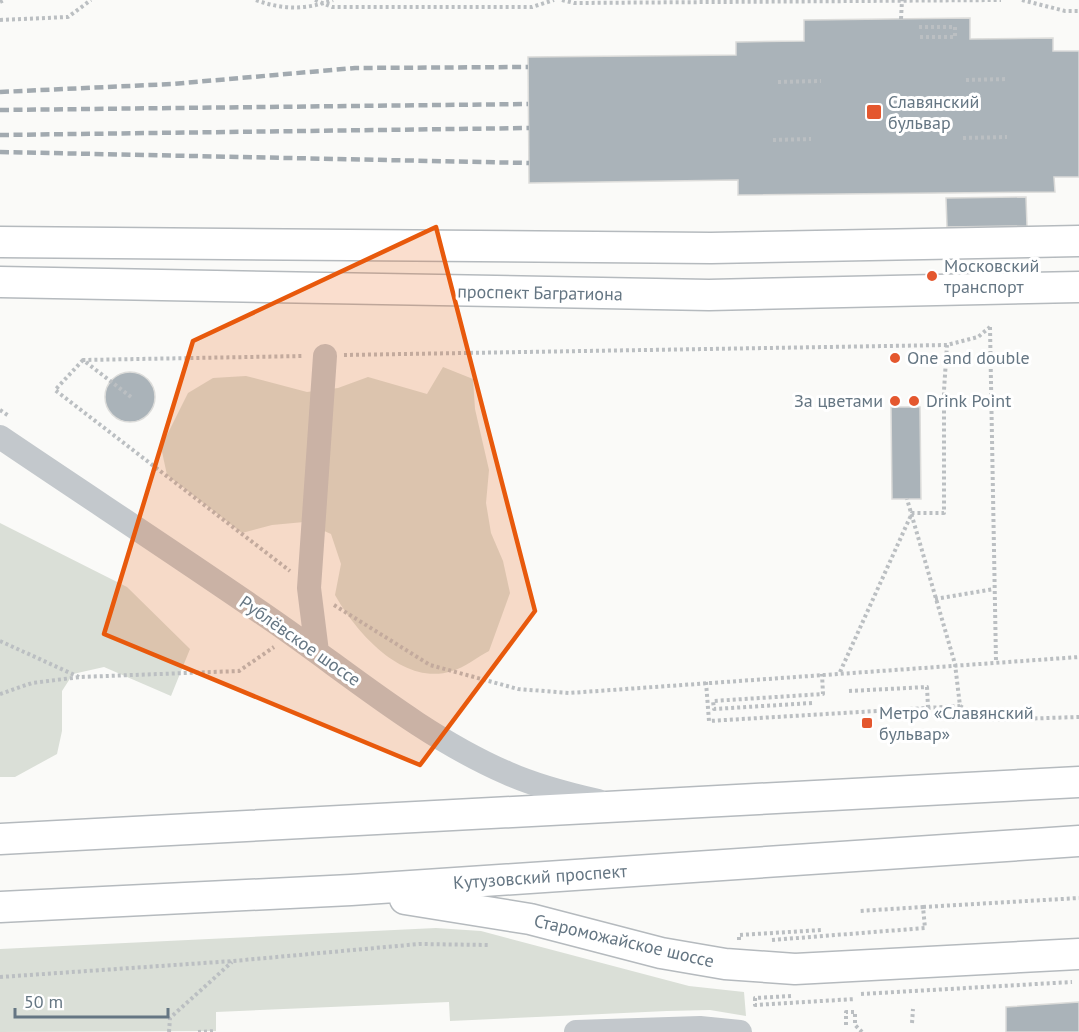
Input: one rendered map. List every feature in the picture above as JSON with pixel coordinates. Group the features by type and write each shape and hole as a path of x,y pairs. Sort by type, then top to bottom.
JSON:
{"main road":[{"path":"0,242 711,248 1079,241"},
{"name":"проспект Багратиона","path":"0,282 709,296 1079,287"},
{"path":"0,839 1079,782"},
{"name":"Кутузовский проспект","path":"0,907 351,890 1079,841"},
{"name":"Староможайское шоссе","path":"351,890 530,919 661,953 725,964 795,969 1079,954"}],"street":[{"path":"317,652 309,588 325,356"},
{"name":"Рублёвское шоссе","path":"0,437 403,713 506,773 552,790 618,806"},
{"path":"576,1032 700,1028 740,1032"}],"path":[{"path":"0,20 68,17 91,0"},
{"path":"256,0 276,8 314,7 333,0"},
{"path":"315,0 332,7 532,7 554,0"},
{"path":"562,0 574,3 1001,0"},
{"path":"901,0 901,19"},
{"path":"1022,0 1065,11 1079,11"},
{"path":"919,27 955,27 955,37 919,37"},
{"path":"966,80 1008,79"},
{"path":"778,82 821,81"},
{"path":"963,138 1007,137"},
{"path":"773,140 811,140"},
{"path":"996,661 990,327 978,337 947,345 83,360 55,390 309,588 356,621 430,665 482,681 518,689 569,693 840,672 1079,657"},
{"path":"912,513 944,513 944,390 947,345"},
{"path":"83,360 131,397"},
{"path":"907,499 955,664 960,706"},
{"path":"840,672 912,513"},
{"path":"935,598 994,589"},
{"path":"0,694 32,683 80,677 239,671 277,645 279,626"},
{"path":"0,641 80,677"},
{"path":"812,703 714,709 713,701 824,694 822,674"},
{"path":"706,682 709,721 960,706 986,720 1079,717"},
{"path":"849,691 927,687 928,708"},
{"path":"859,912 1079,898"},
{"path":"763,941 925,928 923,907"},
{"path":"740,942 739,935 822,930"},
{"path":"0,977 233,962 419,944 490,945"},
{"path":"169,1032 170,1018 233,962"},
{"path":"861,994 1079,981"},
{"path":"796,995 755,998 755,1005 855,999"},
{"path":"912,1023 913,1009"},
{"path":"846,1025 846,1012 855,1012 855,1025 862,1032"},
{"path":"198,1032 216,1031"}],"highlighted area":[{"path":"436,227 535,611 420,765 104,634 193,341"}],"shaded area":[{"path":"443,367 473,379 475,409 489,470 486,503 491,533 503,561 510,593 489,651 457,670 434,674 416,671 399,664 368,640 355,625 335,595 341,564 331,534 304,522 272,525 242,533 167,475 161,447 188,393 213,378 246,376 307,392 338,388 368,377 427,394"},
{"path":"0,523 127,587 190,649 171,696 104,667 73,674 62,691 62,731 57,754 15,777 0,777"},
{"path":"436,928 481,931 689,986 744,992 746,1016 710,1010 450,1021 449,1002 216,1012 216,1031 0,1032 0,949"}],"building":[{"path":"970,18 970,39 1053,38 1053,51 1079,51 1079,177 1054,177 1055,192 738,195 738,180 529,183 528,57 736,55 736,42 804,41 804,20"},
{"path":"1026,197 1027,226 947,227 946,198"},
{"path":"130,372 148,379 155,397 148,415 130,422 112,415 105,397 112,379"},
{"path":"891,407 920,407 921,499 892,499"},
{"path":"1079,1002 1079,1032 1006,1032 1006,1007"}],"railway":[{"path":"0,92 172,84 355,68 528,67"},
{"path":"0,110 528,104"},
{"path":"0,135 529,128"},
{"path":"0,152 529,163"}],"place":[{"name":"Славянский бульвар","path":"874,112"},
{"name":"Московский транспорт","path":"932,276"},
{"name":"One and double","path":"895,358"},
{"name":"За цветами","path":"895,401"},
{"name":"Drink Point","path":"914,401"},
{"name":"Метро «Славянский бульвар»","path":"867,723"}]}
